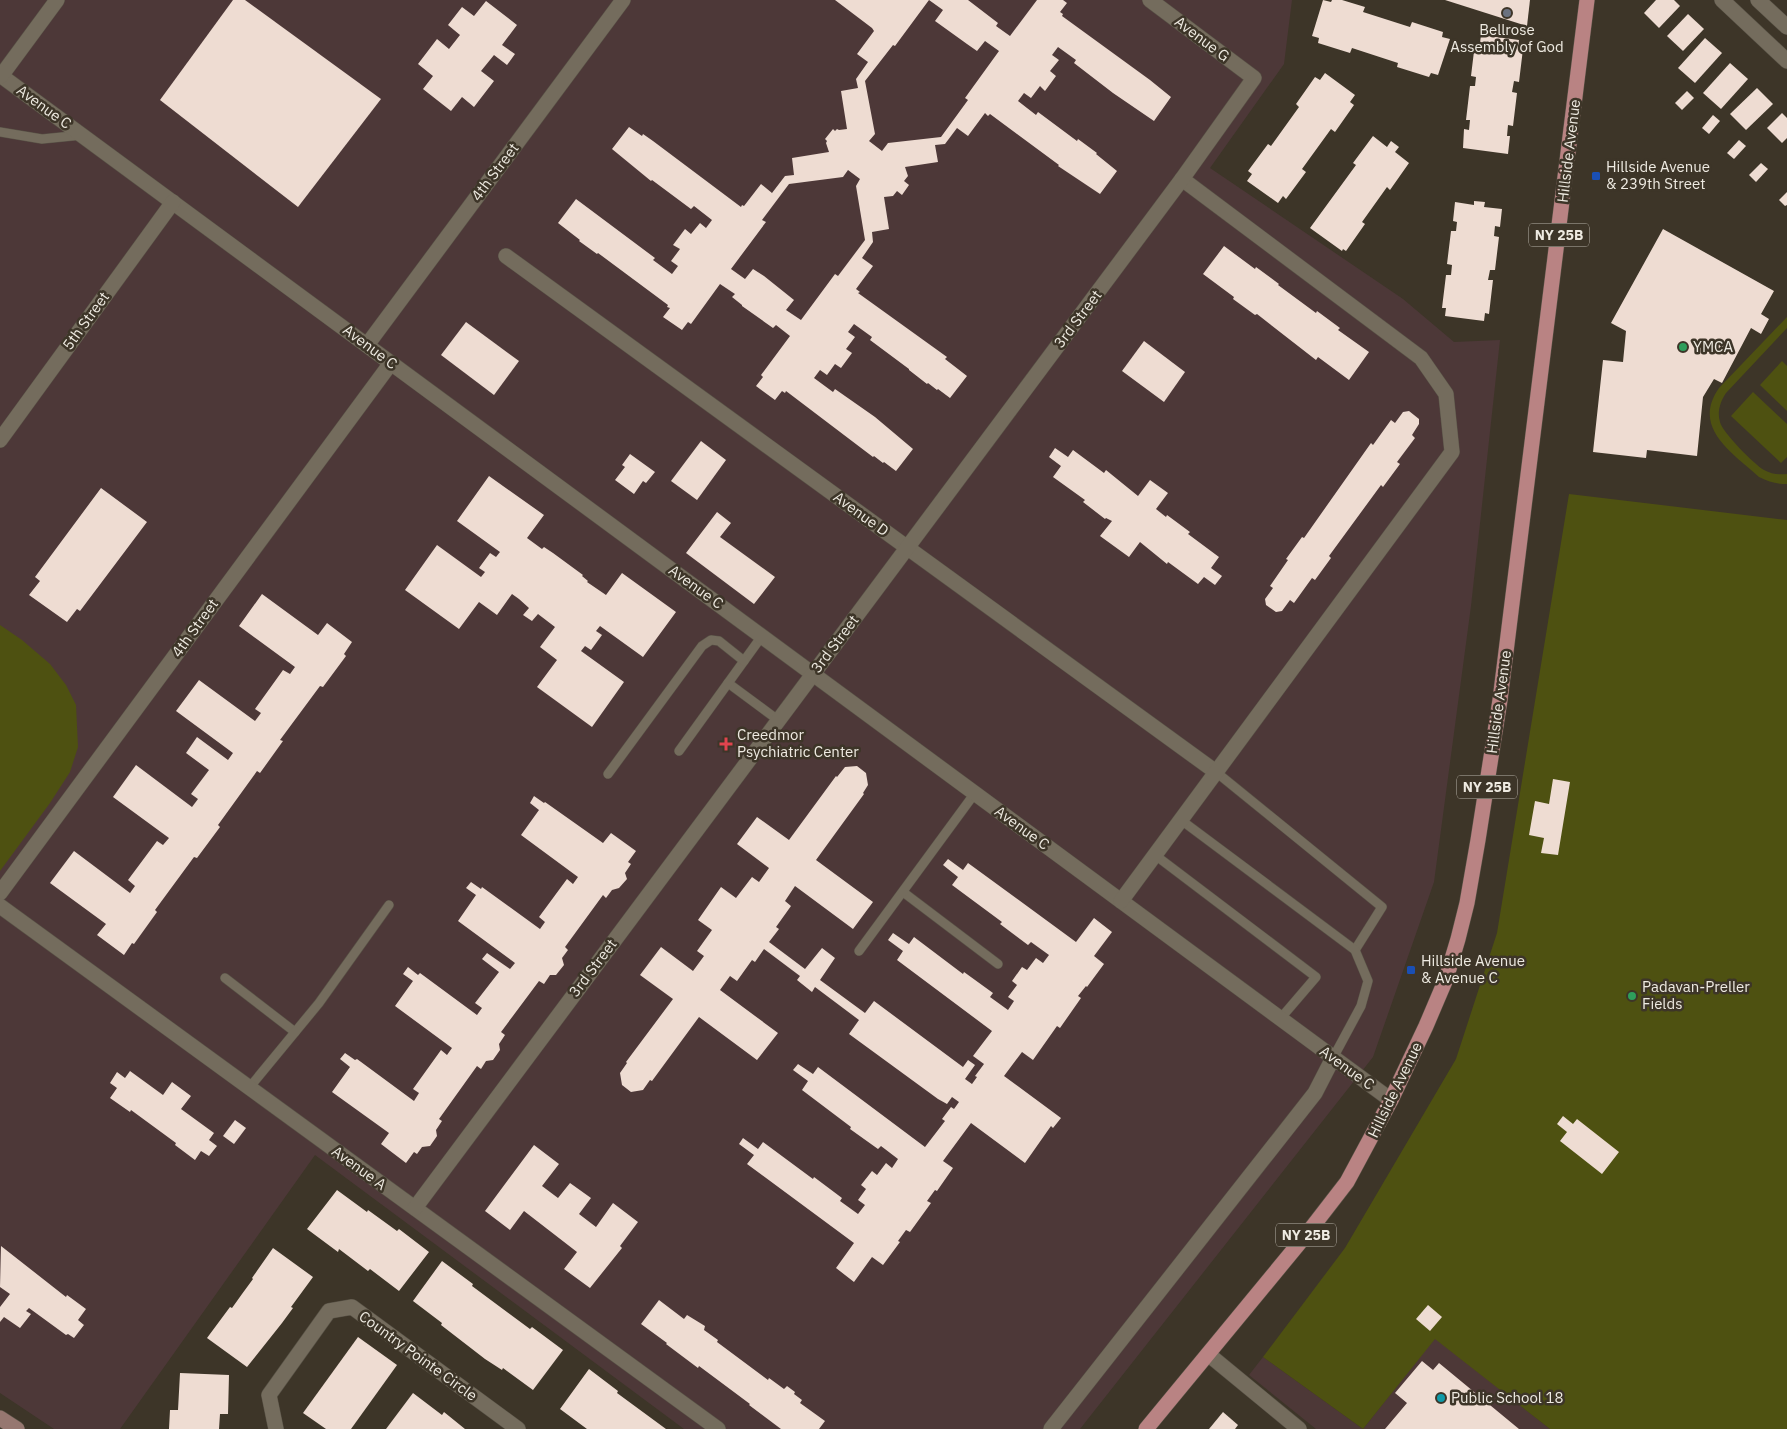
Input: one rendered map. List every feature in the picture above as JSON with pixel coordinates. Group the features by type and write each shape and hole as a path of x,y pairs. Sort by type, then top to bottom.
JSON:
{"main road":[{"name":"Hillside Avenue","path":"1146,1429 1347,1182 1391,1100 1446,979 1458,939 1474,867 1501,690 1587,0"},
{"path":"0,1418 17,1429"}],"street":[{"path":"1,75 57,0"},
{"name":"4th Street","path":"367,345 623,0"},
{"name":"Avenue G","path":"1150,0 1254,78"},
{"path":"1722,0 1787,61"},
{"path":"1758,0 1787,27"},
{"name":"Avenue C","path":"1,75 1391,1100"},
{"name":"3rd Street","path":"414,1208 1182,179 1254,78"},
{"path":"1121,901 1452,452 1446,394 1421,358 1182,179"},
{"name":"5th Street","path":"0,440 173,202"},
{"name":"Avenue D","path":"506,256 1216,772"},
{"name":"4th Street","path":"0,893 391,363"},
{"name":"Avenue A","path":"0,906 718,1429"},
{"path":"1051,1429 1315,1093 1333,1058"},
{"name":"Country Pointe Circle","path":"276,1429 269,1395 328,1311 352,1307 518,1429"},
{"path":"1208,1354 1299,1429"}],"lane":[{"path":"0,132 42,140 82,135"},
{"path":"679,750 762,636"},
{"path":"608,774 702,646 711,640 719,641 744,661"},
{"path":"728,683 778,720"},
{"path":"1216,772 1382,907 1355,950"},
{"path":"859,951 975,793"},
{"path":"1181,820 1355,950 1368,981 1361,1006 1333,1058"},
{"path":"1155,855 1316,977 1280,1019"},
{"path":"903,892 998,964"},
{"path":"249,1088 319,1003 390,905"},
{"path":"225,978 295,1032"}],"shaded area":[{"name":"Creedmor Psychiatric Center","path":"0,0 1292,0 1284,64 1210,168 1403,299 1454,342 1500,340 1471,606 1434,882 1373,1057 1080,1429 684,1429 315,1155 120,1429 54,1429 0,1393"},
{"path":"1787,317 1787,328 1726,393 1719,411 1720,422 1726,433 1754,462 1769,472 1787,474 1787,484 1779,484 1759,477 1728,449 1712,427 1710,415 1712,402 1719,388"},
{"path":"1782,361 1787,366 1787,411 1760,385"},
{"path":"1753,392 1787,424 1787,457 1781,463 1731,416"},
{"name":"Padavan-Preller Fields","path":"1569,494 1787,520 1787,1429 1550,1429 1435,1339 1363,1429 1263,1357 1345,1248 1456,1059 1497,933"},
{"path":"0,625 22,640 50,664 66,685 76,705 78,747 70,772 50,803 0,871"},
{"path":"1435,1338 1550,1429 1363,1429"},
{"path":"1263,1357 1363,1429 1316,1429 1249,1375"}],"building":[{"path":"233,0 245,0 381,99 298,207 160,100"},
{"path":"835,0 929,0 968,0 998,23 996,26 1010,36 1037,0 1063,0 1067,3 1060,12 1063,14 1062,16 1171,97 1154,121 1074,63 1076,60 1058,47 1052,55 1059,60 1050,71 1056,76 1045,91 1040,86 1031,98 1024,93 1018,101 1036,115 1038,112 1077,141 1078,139 1117,171 1100,194 1058,166 990,114 988,116 985,113 968,136 957,128 945,144 935,145 938,162 905,167 908,176 904,181 909,185 902,195 897,191 893,196 884,197 889,229 872,232 873,242 862,258 873,266 856,289 860,292 858,293 947,357 945,359 967,376 950,398 927,384 870,340 872,337 854,324 848,332 855,337 846,349 852,353 841,368 835,364 827,375 820,370 814,378 833,392 835,389 875,417 913,449 896,471 873,457 786,391 785,393 782,391 775,400 756,386 763,377 761,375 790,336 776,325 773,328 742,306 732,297 735,294 720,284 691,324 688,322 682,330 663,317 670,308 667,307 668,305 579,241 558,223 576,199 655,258 653,260 672,274 678,266 671,261 680,249 673,245 685,229 691,234 700,223 706,228 712,220 694,206 691,209 651,181 612,149 629,127 653,141 741,207 742,205 744,206 761,184 772,193 785,176 794,175 792,158 829,152 825,139 833,129 835,131 837,129 847,129 841,91 858,88 856,79 868,62 857,54 874,31","holes":["929,0 943,10 935,21 977,51 985,41 999,51 965,98 968,100 941,137 888,143 882,151 869,141 875,134 865,81 893,45 895,46","848,170 860,179 856,186 865,240 838,276 835,274 801,320 786,310 794,300 764,276 753,269 745,279 731,269 766,222 762,220 789,184 843,177"]},
{"path":"1323,0 1331,2 1332,0 1342,0 1365,7 1363,12 1410,27 1412,22 1443,32 1442,37 1450,39 1438,75 1431,73 1429,77 1397,67 1398,63 1352,48 1350,53 1318,43 1319,38 1312,36"},
{"name":"Bellrose Assembly of God","path":"1445,0 1530,0 1527,26"},
{"path":"1656,0 1674,0 1680,6 1659,28 1644,13"},
{"path":"486,1 517,25 502,45 515,54 507,65 494,55 481,71 494,81 474,107 462,97 451,111 423,89 433,76 418,64 437,39 449,49 460,35 448,25 462,7 474,16"},
{"path":"1688,14 1704,29 1683,51 1667,36"},
{"path":"1481,35 1519,40 1518,48 1523,49 1519,82 1514,81 1512,92 1517,93 1513,126 1508,125 1507,136 1510,136 1508,154 1463,148 1464,129 1469,130 1470,120 1466,120 1470,86 1475,86 1476,77 1471,76 1475,43 1480,43"},
{"path":"1705,38 1722,53 1695,83 1678,68"},
{"path":"1730,63 1748,79 1721,109 1703,93"},
{"path":"1325,73 1355,95 1350,102 1354,105 1335,132 1331,129 1302,169 1306,172 1286,199 1283,196 1278,203 1247,181 1252,174 1248,171 1268,144 1271,146 1299,107 1296,104 1315,77 1320,80"},
{"path":"1757,88 1773,104 1746,130 1730,114"},
{"path":"1687,91 1694,98 1682,110 1675,103"},
{"path":"1782,113 1787,118 1787,138 1782,143 1767,128"},
{"path":"1713,115 1720,121 1709,134 1702,128"},
{"path":"1373,136 1387,147 1391,141 1399,147 1395,152 1409,163 1390,190 1387,187 1362,222 1365,224 1346,251 1343,249 1342,251 1310,228 1356,165 1353,163"},
{"path":"1739,140 1746,146 1734,159 1727,153"},
{"path":"1761,163 1768,169 1756,182 1749,175"},
{"path":"1787,192 1787,205 1785,206 1779,200"},
{"path":"1474,201 1485,202 1484,207 1502,209 1500,227 1495,226 1494,236 1499,237 1495,270 1490,270 1488,280 1493,280 1489,314 1485,313 1484,321 1445,316 1446,308 1442,308 1446,275 1451,275 1452,265 1447,264 1451,231 1456,231 1457,222 1453,221 1455,202 1474,205"},
{"name":"YMCA","path":"1663,229 1774,291 1761,314 1769,319 1761,334 1751,328 1722,383 1714,379 1703,397 1697,456 1647,450 1646,458 1593,452 1603,360 1623,362 1626,331 1611,323"},
{"path":"1224,246 1255,269 1256,267 1316,313 1317,311 1340,328 1338,330 1369,352 1349,380 1318,357 1316,360 1257,314 1255,315 1233,299 1234,297 1203,274"},
{"path":"466,322 519,361 494,395 441,355"},
{"path":"1144,341 1185,372 1164,402 1122,371"},
{"path":"1409,411 1419,419 1419,424 1412,435 1415,438 1397,462 1400,464 1383,487 1381,485 1329,556 1331,558 1315,580 1312,578 1294,603 1290,600 1282,611 1276,612 1266,605 1265,599 1273,588 1270,586 1288,560 1286,559 1302,537 1304,538 1371,443 1373,445 1391,420 1395,423 1403,412"},
{"path":"701,441 726,460 697,500 671,481"},
{"path":"1055,448 1068,457 1073,450 1104,473 1106,470 1138,496 1150,480 1168,493 1156,509 1190,532 1188,534 1219,557 1211,568 1222,576 1215,585 1204,577 1198,584 1168,562 1167,564 1140,542 1129,557 1100,536 1112,521 1105,519 1083,502 1085,500 1053,477 1061,466 1049,457"},
{"path":"630,454 655,472 646,483 643,481 634,494 615,480 625,467 622,465"},
{"path":"489,476 544,515 527,538 542,549 544,547 583,575 587,582 606,595 622,573 676,612 643,657 600,626 596,631 602,635 591,650 585,646 581,651 624,682 592,727 537,687 557,660 540,647 555,627 538,614 532,621 523,615 529,608 519,599 512,594 497,615 479,602 459,629 405,590 437,545 481,577 485,572 479,568 490,553 496,557 500,552 457,521"},
{"path":"101,488 147,522 80,611 77,609 67,622 29,595 40,581 35,577"},
{"path":"717,512 731,523 720,537 775,577 754,604 686,553"},
{"path":"262,594 318,635 327,623 352,642 344,654 346,656 323,687 320,686 280,740 283,741 260,773 257,771 218,825 220,827 197,858 194,857 155,910 157,912 124,955 97,935 106,924 50,883 74,851 130,893 135,886 128,880 157,841 163,845 169,838 113,797 136,765 192,807 198,799 191,794 209,770 186,753 197,737 228,760 233,753 176,711 199,680 255,721 261,713 255,709 283,670 290,674 295,667 239,626"},
{"path":"857,766 866,773 868,785 864,794 816,860 873,902 853,929 795,886 785,901 791,906 776,927 779,929 769,942 805,969 822,948 835,958 820,980 865,1013 874,1001 963,1067 968,1060 975,1065 965,1079 972,1084 977,1077 975,1076 984,1064 973,1056 992,1031 897,960 903,951 888,940 893,933 909,944 914,937 963,974 964,972 993,993 990,997 1008,1010 1014,1001 1008,997 1017,985 1012,981 1022,967 1027,970 1036,958 1043,963 1049,955 1031,942 1028,945 1000,924 1002,922 952,885 958,877 943,865 948,859 963,870 968,863 1076,942 1094,918 1112,932 1094,956 1104,964 1078,996 1081,998 1060,1028 1057,1026 1033,1060 1022,1052 1004,1076 1061,1118 1053,1128 1051,1126 1025,1163 971,1123 943,1161 953,1168 937,1191 935,1190 927,1201 931,1203 910,1232 906,1230 898,1241 900,1242 883,1265 872,1257 854,1282 836,1268 854,1243 747,1164 754,1155 739,1144 743,1138 758,1149 763,1142 842,1198 840,1201 858,1214 865,1205 858,1200 866,1189 861,1185 872,1171 877,1175 886,1163 892,1168 898,1159 881,1146 878,1149 850,1129 851,1127 802,1090 808,1081 793,1070 798,1064 813,1074 818,1067 925,1147 945,1121 942,1119 951,1107 954,1109 959,1102 952,1097 947,1104 938,1099 849,1034 859,1020 815,987 812,992 797,980 800,976 764,949 755,962 752,960 737,981 730,976 720,990 778,1033 757,1060 699,1017 652,1081 650,1080 643,1090 631,1092 622,1085 620,1073 626,1062 673,999 640,975 661,947 693,971 704,956 697,951 712,930 698,920 721,887 736,898 752,877 759,882 769,868 737,844 757,817 789,840 836,776 845,767"},
{"path":"1553,779 1570,782 1558,855 1541,853 1544,838 1529,835 1535,801 1549,804"},
{"path":"534,796 603,843 611,833 636,851 628,862 631,864 625,873 627,879 619,888 612,890 606,898 603,895 565,947 568,950 562,958 564,965 556,975 550,975 544,984 539,981 501,1032 505,1035 499,1044 500,1050 493,1060 486,1061 481,1069 477,1066 439,1119 442,1121 436,1130 437,1136 430,1146 422,1147 417,1154 414,1152 406,1163 381,1144 389,1133 332,1092 350,1067 340,1059 345,1053 355,1060 357,1059 414,1101 419,1093 413,1089 441,1050 447,1055 452,1048 395,1006 413,981 403,974 408,967 418,975 420,973 477,1015 482,1008 475,1003 499,972 482,959 487,953 510,969 515,963 458,921 476,895 466,888 471,882 481,889 482,887 540,929 545,922 539,917 567,879 573,884 578,877 521,835 539,810 530,803"},
{"path":"130,1071 163,1095 172,1082 191,1096 181,1109 214,1133 209,1140 217,1146 209,1156 201,1151 195,1160 175,1145 176,1143 131,1110 130,1112 110,1098 117,1088 110,1083 117,1072 125,1078"},
{"path":"1563,1116 1573,1124 1577,1119 1619,1152 1602,1174 1560,1141 1567,1132 1557,1124"},
{"path":"235,1120 246,1128 234,1144 223,1136"},
{"path":"534,1145 559,1164 542,1186 558,1198 570,1183 591,1198 579,1214 596,1227 613,1203 638,1222 620,1246 622,1248 590,1288 564,1269 577,1252 524,1211 510,1230 485,1211"},
{"path":"337,1190 397,1231 399,1229 429,1252 399,1291 370,1269 368,1271 339,1249 338,1252 307,1229"},
{"path":"1,1246 66,1297 67,1295 86,1309 78,1320 84,1325 74,1338 68,1334 66,1335 29,1308 26,1311 31,1314 20,1328 4,1317 0,1322 0,1307 10,1294 0,1287"},
{"path":"273,1248 313,1277 282,1323 247,1367 207,1338 230,1307 232,1308"},
{"path":"442,1261 530,1329 532,1327 563,1350 533,1390 503,1368 502,1370 485,1359 413,1301"},
{"path":"659,1300 684,1319 687,1315 705,1326 704,1330 718,1340 717,1342 768,1380 769,1378 784,1389 787,1386 795,1392 794,1394 802,1400 800,1403 825,1421 819,1429 781,1429 641,1324"},
{"path":"1428,1305 1442,1317 1430,1331 1416,1319"},
{"path":"358,1337 397,1365 351,1429 326,1429 303,1413"},
{"name":"Public School 18","path":"1422,1361 1433,1370 1439,1363 1519,1429 1385,1429 1407,1403 1395,1393"},
{"path":"589,1369 618,1391 617,1393 666,1429 587,1429 560,1409"},
{"path":"180,1373 229,1375 228,1414 220,1414 219,1429 169,1429 170,1410 178,1410"},
{"path":"413,1393 442,1415 444,1412 465,1429 386,1429"},
{"path":"1223,1412 1238,1425 1235,1429 1209,1429"}],"place":[{"name":"Bellrose Assembly of God","path":"1507,13"},
{"name":"Hillside Avenue & 239th Street","path":"1596,176"},
{"name":"YMCA","path":"1683,347"},
{"name":"Creedmor Psychiatric Center","path":"726,744"},
{"name":"Hillside Avenue & Avenue C","path":"1411,970"},
{"name":"Padavan-Preller Fields","path":"1632,996"},
{"name":"Public School 18","path":"1441,1398"}]}
